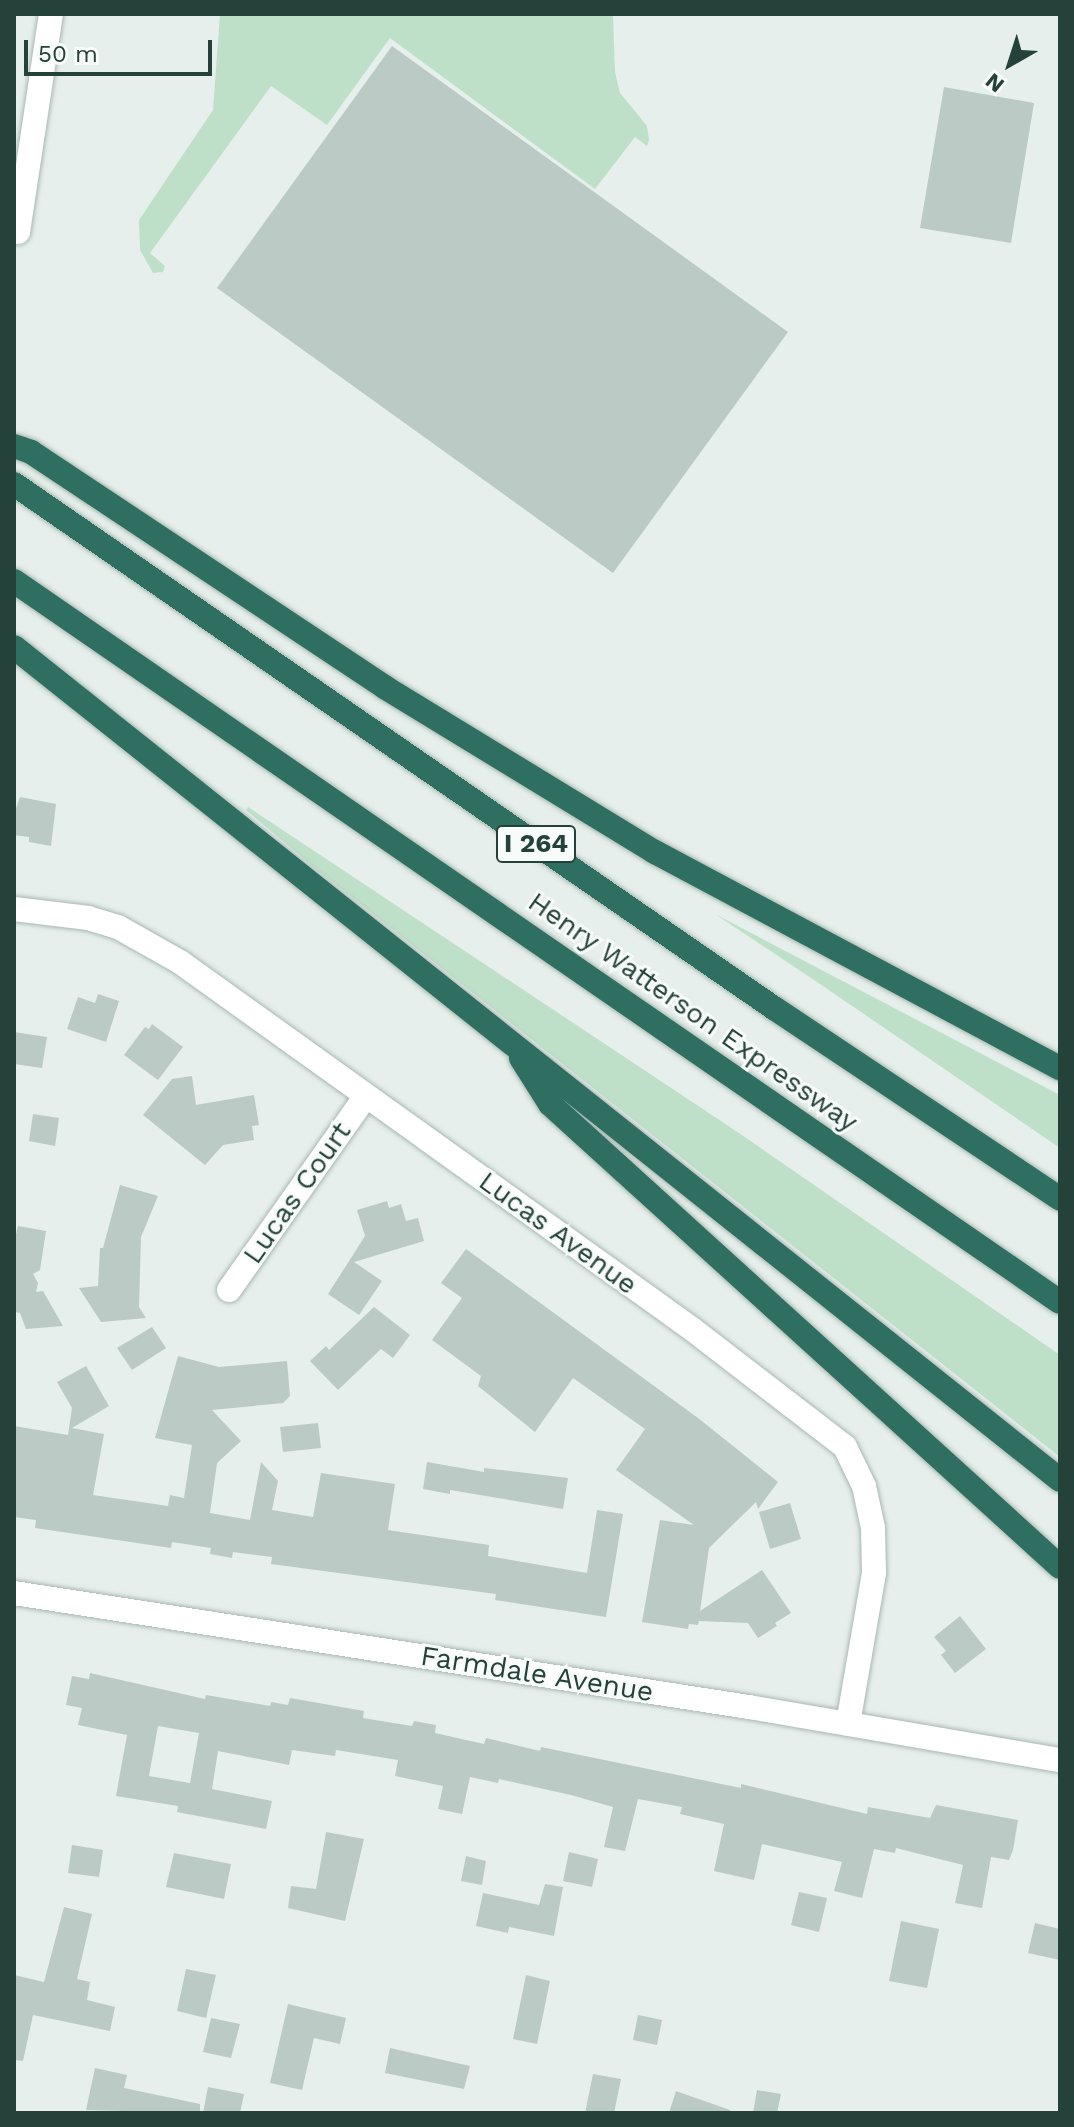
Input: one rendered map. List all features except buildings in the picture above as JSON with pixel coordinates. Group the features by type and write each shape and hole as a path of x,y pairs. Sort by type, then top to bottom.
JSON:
{"highway":[{"path":"14,446 31,452 411,704 642,844 1060,1068"},
{"name":"Henry Watterson Expressway","path":"14,484 761,1000 1054,1192"},
{"name":"Henry Watterson Expressway","path":"14,581 1060,1302"},
{"path":"14,647 1060,1480"},
{"path":"511,1043 550,1104 1060,1567"}],"street":[{"path":"18,232 51,14"},
{"name":"Lucas Avenue","path":"14,909 88,918 144,939 692,1329 845,1447 864,1486 873,1528 874,1573 848,1724"},
{"name":"Lucas Court","path":"229,1290 366,1096"},
{"name":"Farmdale Avenue","path":"14,1593 1060,1760"}],"green space":[{"path":"220,14 613,14 615,72 620,93 647,126 649,140 647,146 635,137 595,189 390,38 327,125 271,86 150,253 165,266 163,272 153,273 140,250 139,220 213,110"},
{"path":"248,807 736,1131 1060,1355 1060,1457 311,865 246,810"},
{"path":"715,914 1060,1095 1060,1148 820,984"}]}
